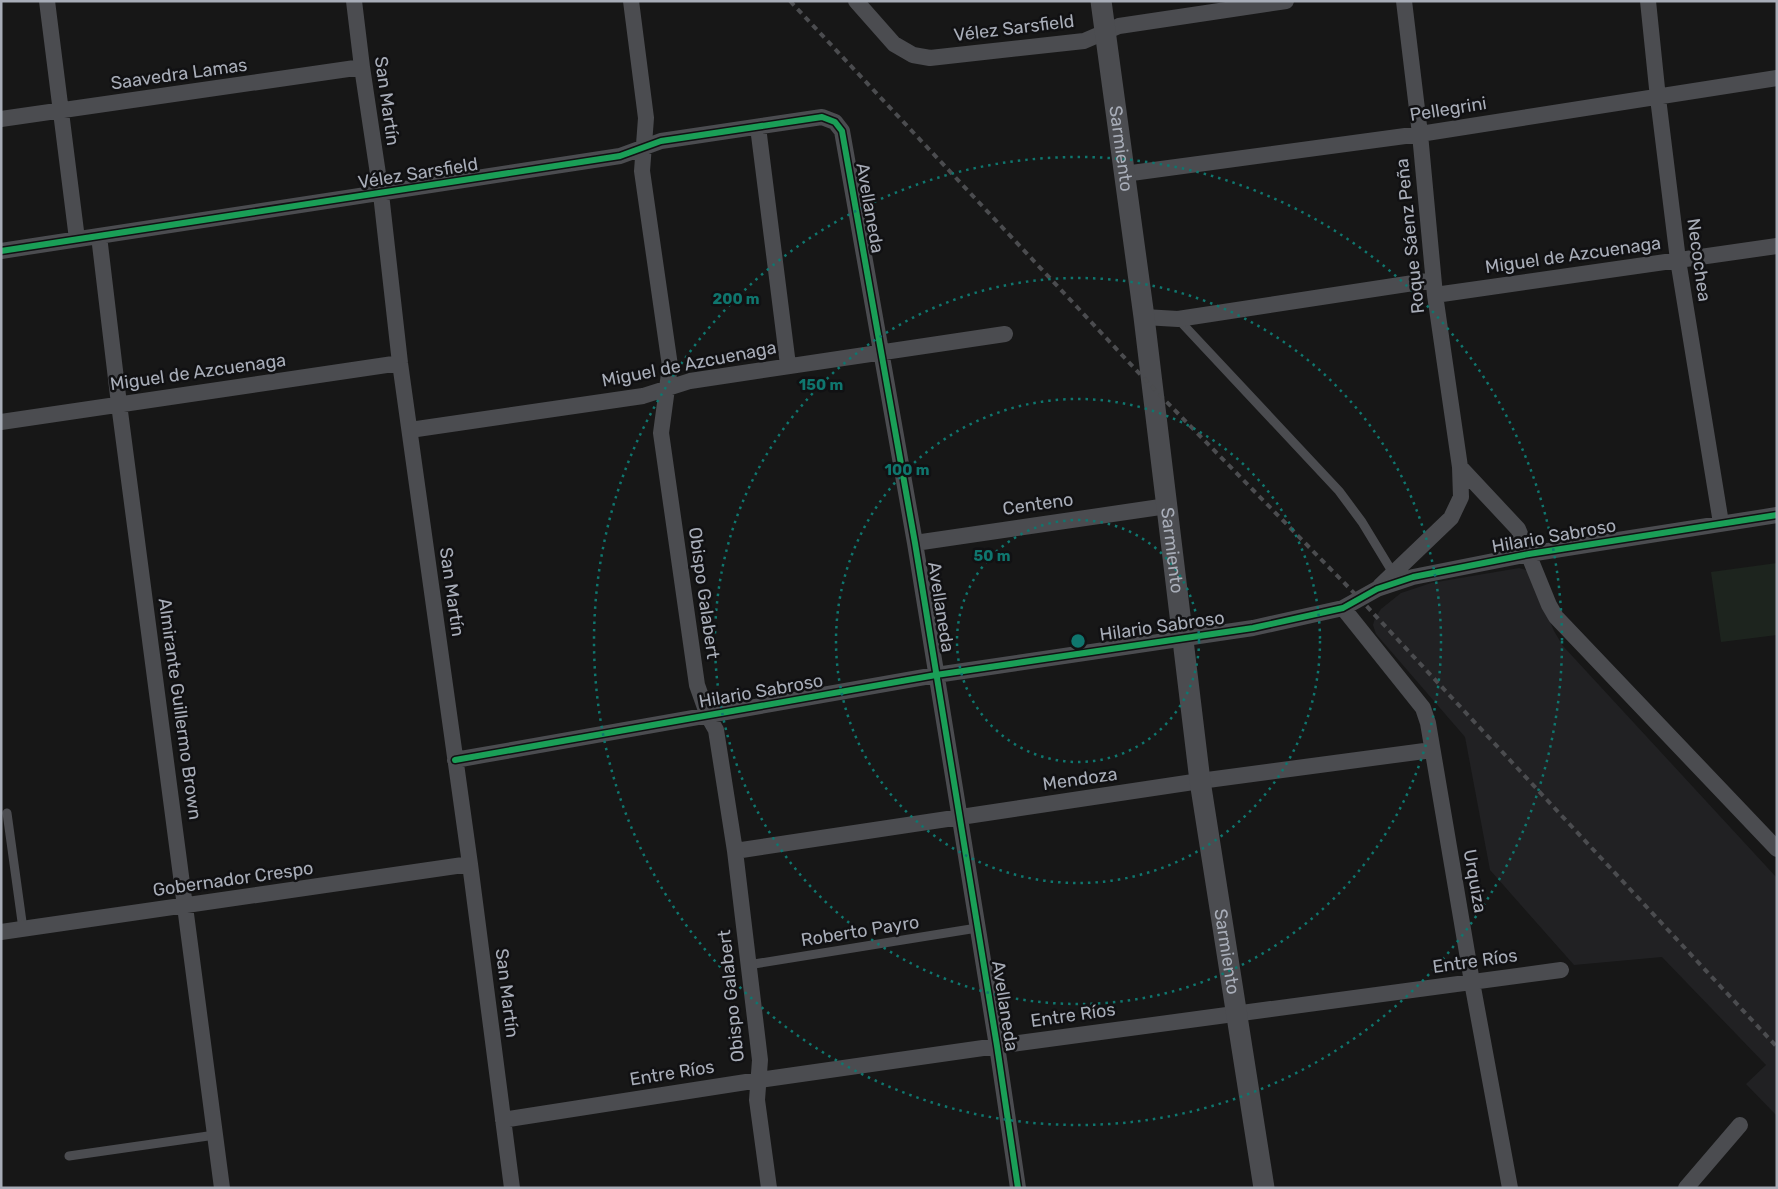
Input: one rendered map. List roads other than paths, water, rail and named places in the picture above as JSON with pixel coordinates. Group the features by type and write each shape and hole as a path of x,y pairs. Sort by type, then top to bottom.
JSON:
{"street":[{"path":"46,1 78,239"},
{"name":"San Martín","path":"354,1 381,194 400,363 470,864 512,1188"},
{"name":"Obispo Galabert","path":"631,1 646,118 642,172 670,366 665,390 661,433 697,685 708,716 716,730 735,851 760,1060 757,1100 769,1188"},
{"name":"Vélez Sarsfield","path":"856,1 894,44 913,55 930,58 1084,40 1119,26 1286,1"},
{"name":"Sarmiento","path":"1101,1 1144,317 1200,782 1264,1188"},
{"name":"Roque Sáenz Peña","path":"1377,589 1451,518 1461,497 1460,467 1434,288 1420,134 1404,1"},
{"name":"Necochea","path":"1648,1 1678,260 1721,523"},
{"name":"Saavedra Lamas","path":"1,119 362,67"},
{"name":"Pellegrini","path":"1124,174 1420,134 1777,78"},
{"name":"Vélez Sarsfield","path":"1,251 620,156 661,141 822,117 835,122"},
{"name":"Avellaneda","path":"835,122 842,131 915,543 997,1046 1018,1188"},
{"path":"758,127 788,365"},
{"name":"Almirante Guillermo Brown","path":"99,236 119,404 222,1188"},
{"name":"Miguel de Azcuenaga","path":"1144,317 1178,319 1678,260 1777,246"},
{"name":"Miguel de Azcuenaga","path":"410,430 643,396 690,381 788,365 1005,334"},
{"name":"Miguel de Azcuenaga","path":"1,422 400,363"},
{"path":"1460,467 1518,529 1530,554 1549,605 1556,617 1777,849"},
{"name":"Centeno","path":"915,543 1167,506"},
{"name":"Hilario Sabroso","path":"455,760 936,675 1253,628 1343,608 1377,589 1413,578 1530,554 1777,514"},
{"name":"Urquiza","path":"1343,608 1423,708 1428,723 1472,982 1510,1188"},
{"name":"Mendoza","path":"735,851 1200,782 1432,750"},
{"name":"Gobernador Crespo","path":"1,932 470,864"},
{"name":"Entre Ríos","path":"503,1120 759,1080 997,1046 1561,970"},
{"path":"1686,1188 1740,1125"}],"lane":[{"path":"1178,319 1339,491 1362,522 1393,573"},
{"path":"8,813 23,929"},
{"name":"Roberto Payro","path":"748,965 977,928"},
{"path":"69,1156 216,1135"}],"railway":[{"path":"790,1 1153,388 1359,598 1777,1047"}]}
